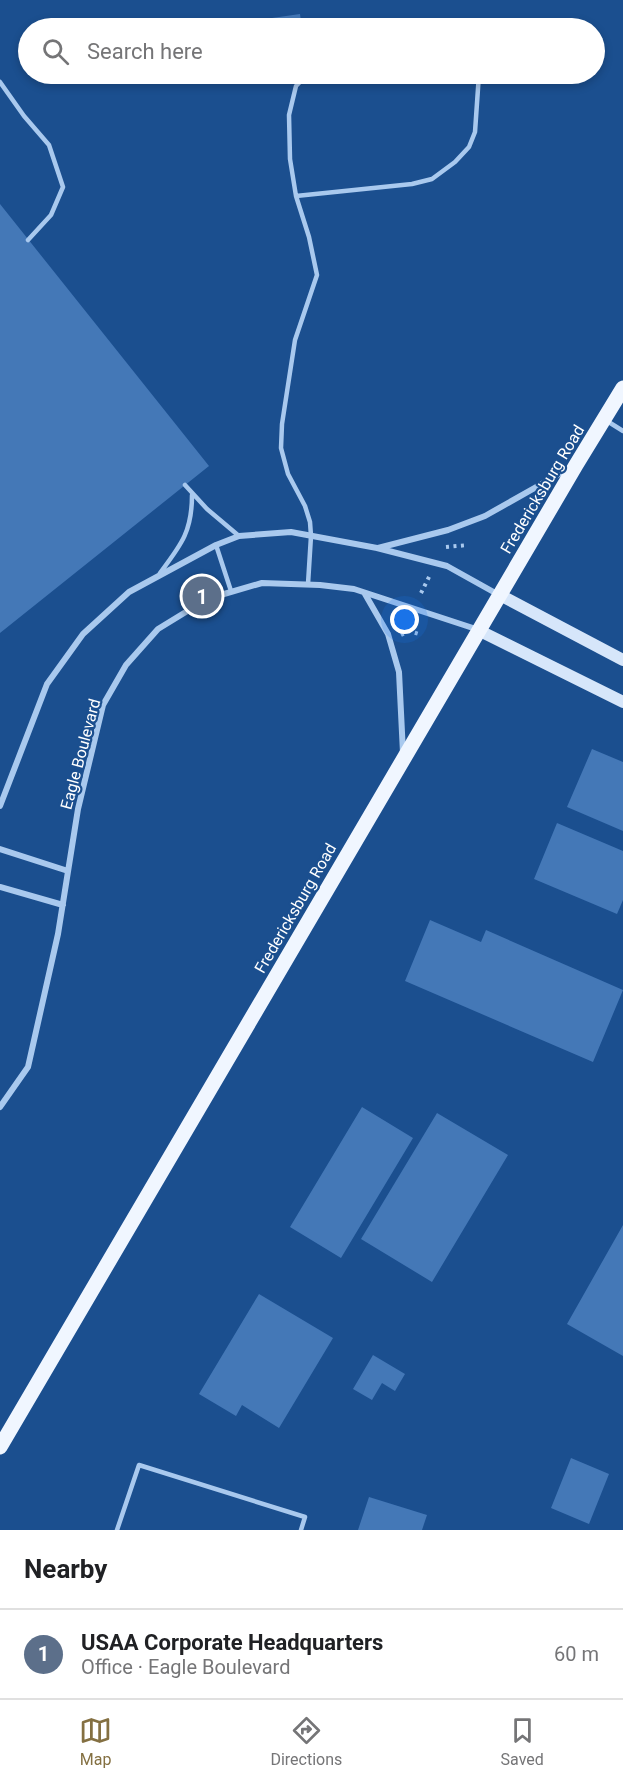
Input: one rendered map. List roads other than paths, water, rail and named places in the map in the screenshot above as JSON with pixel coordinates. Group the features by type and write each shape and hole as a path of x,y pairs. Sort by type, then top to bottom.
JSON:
{"main road":[{"name":"Fredericksburg Road","path":"0,1447 623,388"}],"street":[{"path":"377,548 448,530 485,516 576,465"},
{"path":"0,806 47,684 83,634 129,592 216,544 239,536 291,532 377,548 447,566 623,660"},
{"name":"Eagle Boulevard","path":"0,1107 28,1067 58,934 78,809 103,705 126,665 158,629 207,599 262,583 308,584 354,590 480,631"},
{"path":"365,593 388,634 399,672 404,758"},
{"path":"480,631 623,702"},
{"path":"0,849 68,871"},
{"path":"0,887 63,905"}],"lane":[{"path":"0,82 24,116 49,145 63,187 51,215 28,240"},
{"path":"298,84 289,116 290,159 296,196 309,237 317,275 295,340 282,424 281,448 288,474 305,506 311,536 308,584"},
{"path":"296,196 412,184 432,179 455,162 469,147 475,132 478,84"},
{"path":"604,420 623,430"},
{"path":"184,485 219,521 239,536"},
{"path":"159,575 186,536 190,524 192,495"},
{"path":"216,544 231,591"},
{"path":"117,1530 139,1465 305,1517 301,1530"}],"place":[{"name":"USAA Corporate Headquarters","path":"202,596"}]}
